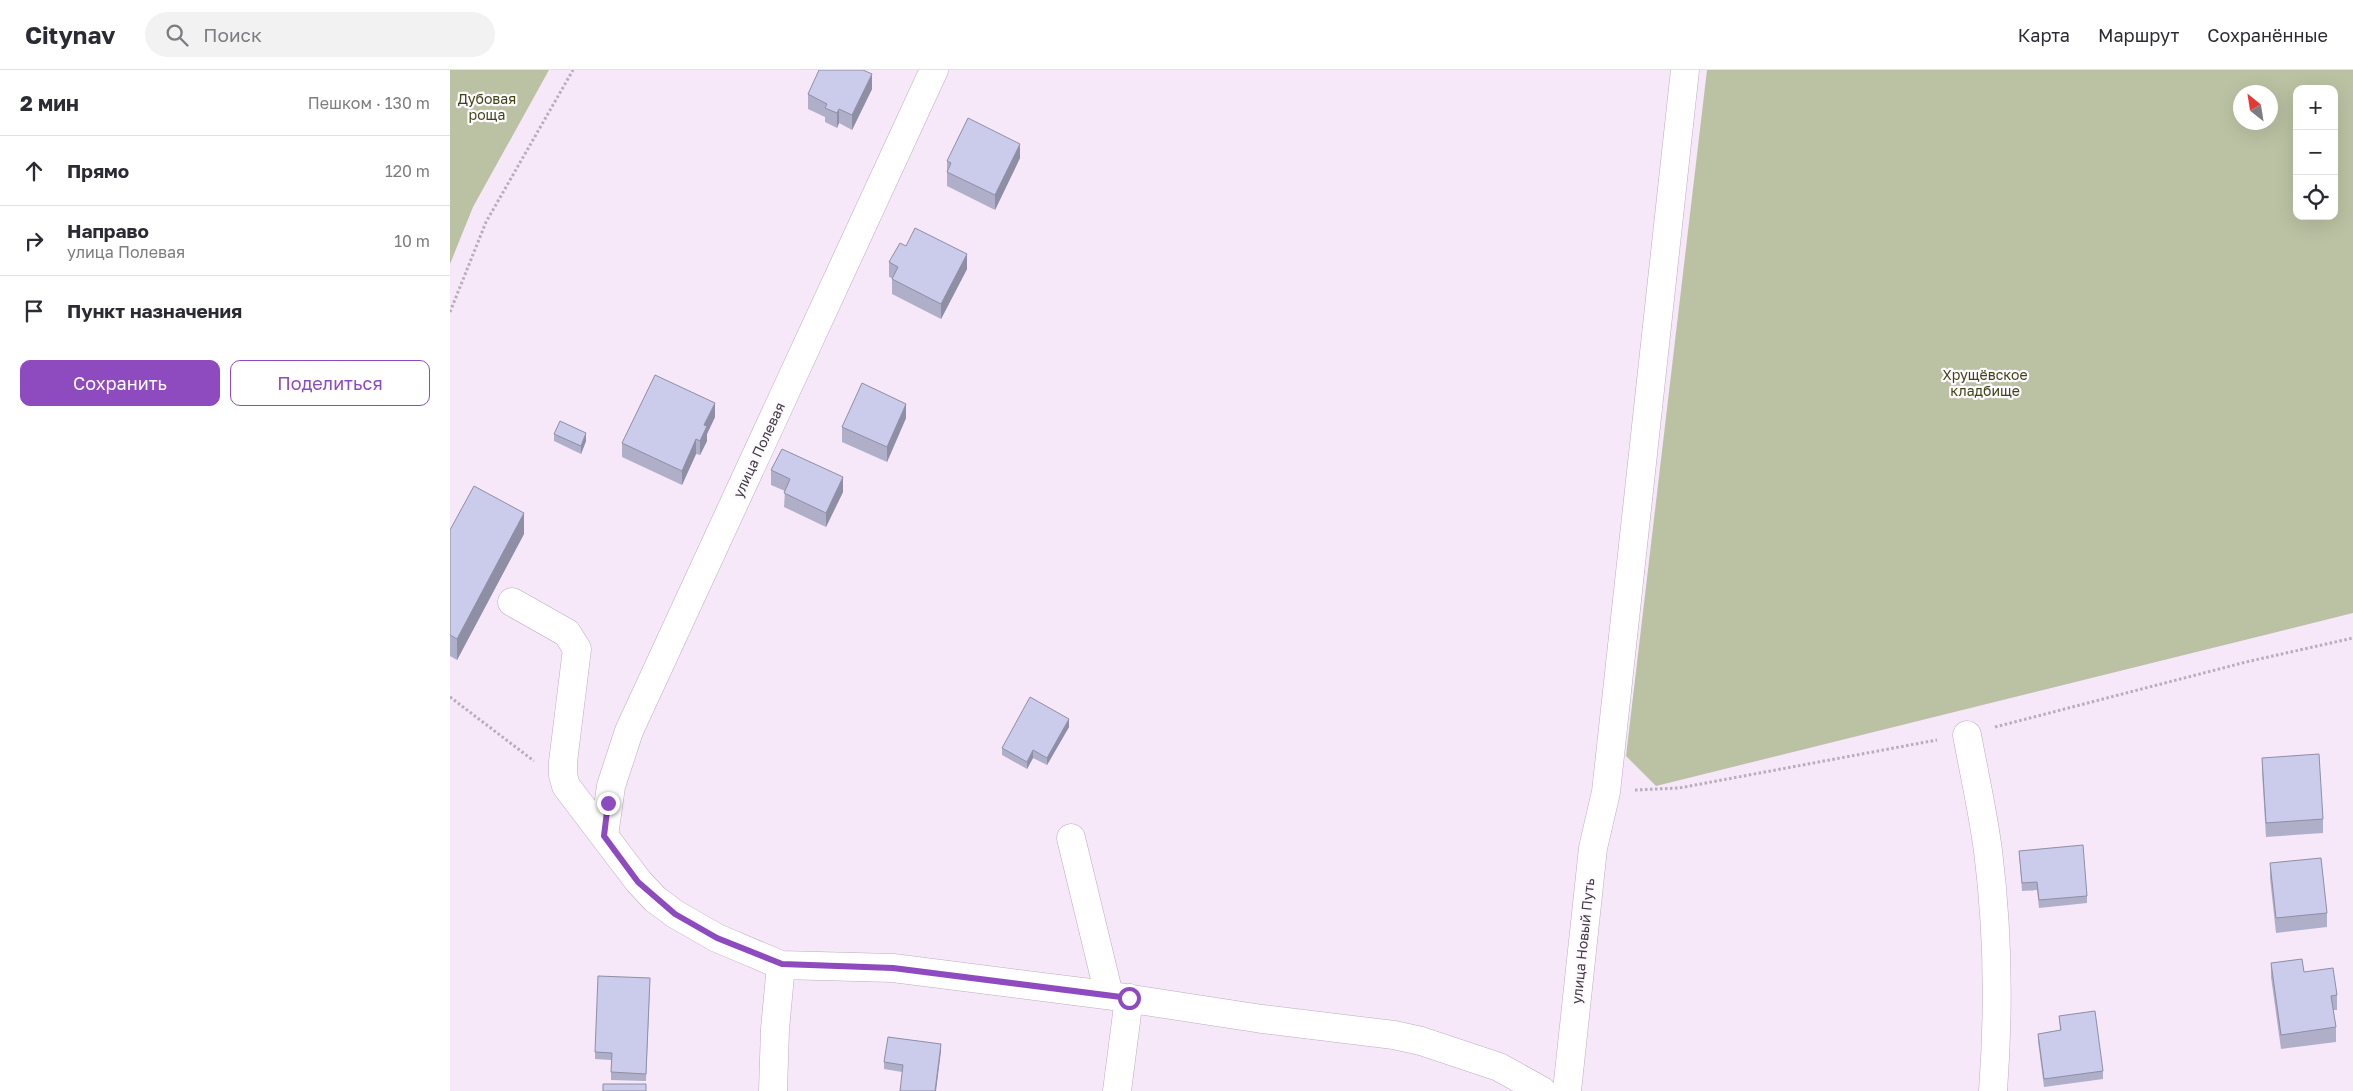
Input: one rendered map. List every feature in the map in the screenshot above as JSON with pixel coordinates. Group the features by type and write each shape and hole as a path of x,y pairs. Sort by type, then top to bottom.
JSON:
{"street":[{"name":"улица Полевая","path":"604,836 611,786 629,731 934,70"},
{"name":"улица Новый Путь","path":"1567,1091 1593,848 1606,792 1685,70"},
{"path":"512,602 567,633 577,649 563,762 563,775 566,786 638,882 675,914 717,938 782,964 893,968 1119,997 1262,1019 1394,1035 1421,1041 1499,1067 1542,1091"},
{"path":"1967,735 1988,850 1995,923 1998,1033 1993,1091"},
{"path":"1071,838 1119,997 1117,1091"},
{"path":"773,1091 775,1029 782,964"}],"path":[{"path":"450,312 486,222 573,70"},
{"path":"450,696 566,786"}],"green space":[{"name":"Дубовая роща","path":"450,70 549,70 473,207 450,264"},
{"name":"Хрущёвское кладбище","path":"1707,70 2353,70 2353,613 1656,786 1626,756"}],"building":[{"path":"819,70 863,70 872,74 852,115 839,109 837,113 825,108 827,104 808,94"},
{"path":"968,118 1020,144 995,195 947,172 951,163 947,161"},
{"path":"915,228 967,254 941,304 892,279 898,267 889,262 900,243 906,246"},
{"path":"655,375 715,403 704,425 707,426 700,441 696,439 682,471 622,443"},
{"path":"862,383 906,404 887,447 842,427"},
{"path":"560,421 586,433 581,446 554,434"},
{"path":"782,449 843,477 826,513 784,493 790,479 771,470"},
{"path":"474,486 524,513 457,639 450,635 450,530"},
{"path":"1030,697 1069,719 1047,758 1033,750 1027,762 1002,748"},
{"path":"2319,754 2323,819 2266,823 2262,758"},
{"path":"2083,845 2087,896 2039,900 2037,882 2022,883 2019,851"},
{"path":"2321,858 2327,913 2276,918 2270,863"},
{"path":"2302,959 2304,972 2333,968 2337,995 2331,996 2336,1027 2281,1035 2271,963"},
{"path":"598,976 650,978 646,1074 611,1072 612,1053 595,1052"},
{"path":"2095,1011 2103,1071 2044,1079 2038,1034 2061,1030 2059,1016"},
{"path":"888,1037 941,1044 935,1091 900,1091 903,1065 884,1062"},
{"path":"603,1084 646,1084 646,1091 603,1091"}],"route":[{"path":"608,803 604,836 638,882 655,899 675,914 717,938 782,964 893,968 1129,998"}]}
